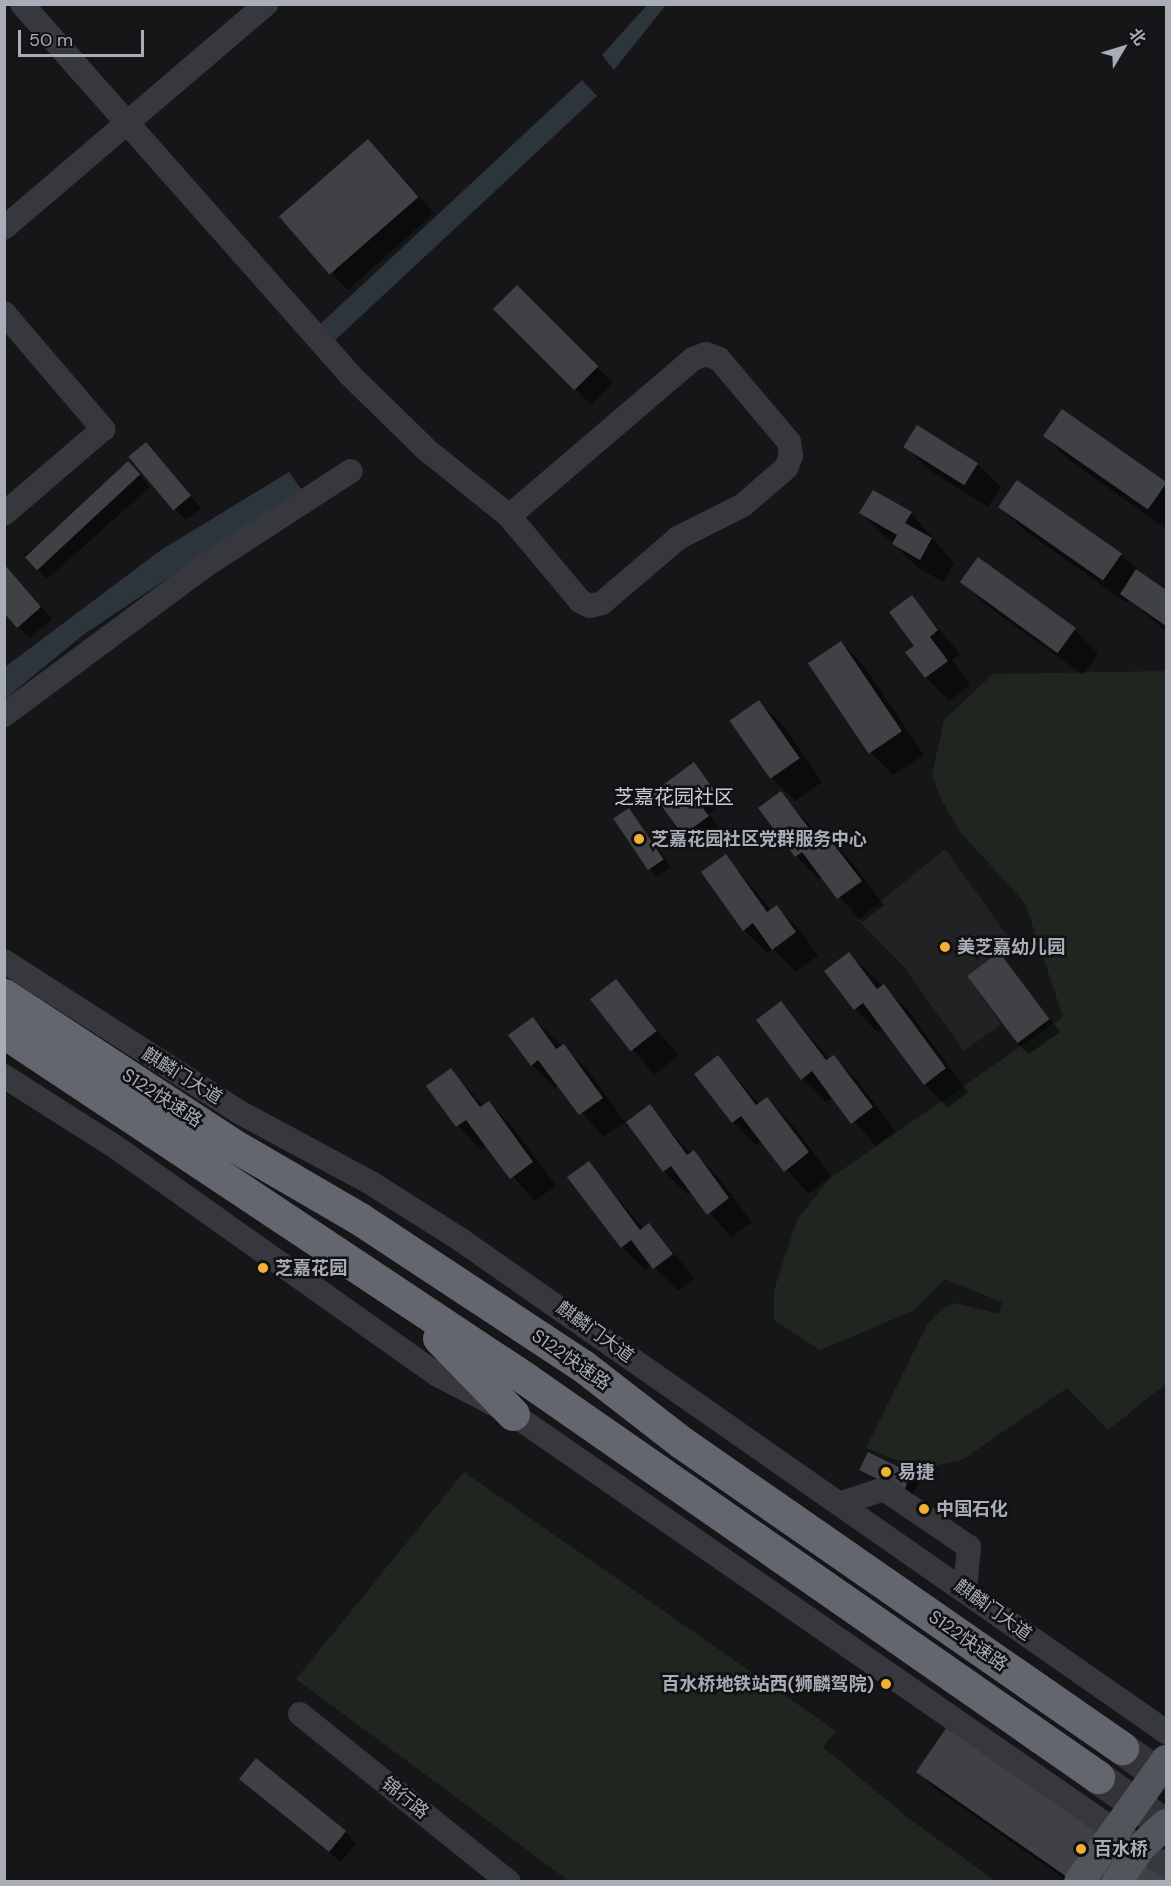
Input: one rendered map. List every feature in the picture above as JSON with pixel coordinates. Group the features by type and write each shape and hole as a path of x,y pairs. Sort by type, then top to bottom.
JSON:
{"highway":[{"name":"S122快速路","path":"4,995 225,1158 394,1291 526,1379 1098,1778"},
{"name":"S122快速路","path":"4,1032 225,1158 360,1219 583,1366 681,1442 1122,1748"},
{"path":"394,1291 513,1414"}],"main road":[{"path":"1079,1881 1113,1829 1167,1760"},
{"path":"1117,1881 1140,1848 1167,1824"}],"street":[{"path":"22,4 349,374 393,418 509,516 580,601 590,606 602,603 678,538 743,505 786,468 791,456 789,442 719,359 706,354 693,359 509,516"},
{"path":"4,228 266,4"},
{"path":"4,313 103,429 4,514"},
{"path":"4,714 203,567 351,471"},
{"name":"麒麟门大道","path":"4,961 241,1113 371,1183 451,1234 596,1332 687,1401 842,1503 1167,1732"},
{"path":"4,1076 117,1148 436,1374 513,1414 1167,1866"},
{"path":"842,1503 884,1489 969,1547 965,1589"},
{"name":"锦行路","path":"300,1714 510,1881"}],"shaded area":[{"path":"648,4 666,5 614,70 602,55"},
{"path":"582,80 597,96 334,342 319,326"},
{"path":"289,472 301,489 83,635 5,699 5,667 161,550"},
{"path":"1166,671 1166,1384 1108,1430 1067,1388 962,1460 919,1469 866,1448 928,1323 943,1308 955,1303 999,1314 1002,1302 945,1279 913,1311 820,1350 774,1320 774,1290 797,1220 829,1179 1063,1017 1025,903 960,832 941,799 932,775 944,720 993,674"},
{"name":"美芝嘉幼儿园","path":"945,849 1012,942 967,976 1001,1024 964,1051 903,966 858,920"},
{"path":"464,1472 836,1731 823,1747 907,1817 995,1881 569,1881 296,1679"}],"building":[{"path":"368,139 419,197 329,275 279,216"},
{"path":"517,285 598,366 574,390 493,309"},
{"path":"1062,409 1166,482 1148,509 1043,436"},
{"path":"917,425 978,463 964,485 903,447"},
{"path":"146,442 191,496 173,510 128,457"},
{"path":"128,461 140,474 37,570 25,557"},
{"path":"1017,480 1122,553 1103,580 998,507"},
{"path":"873,490 912,512 905,523 932,538 920,560 892,544 897,535 859,513"},
{"path":"978,557 1076,628 1058,653 960,582"},
{"path":"4,564 41,607 17,628 4,613"},
{"path":"1136,569 1166,590 1166,626 1120,594"},
{"path":"912,595 938,630 930,637 948,661 925,678 905,652 914,646 889,612"},
{"path":"841,641 902,731 869,754 808,663"},
{"path":"759,700 800,758 770,779 730,721"},
{"path":"694,762 714,790 698,802 709,816 683,835 652,793"},
{"path":"781,791 817,839 825,833 862,881 837,899 802,852 795,857 758,808"},
{"name":"芝嘉花园社区党群服务中心","path":"629,808 664,859 648,870 613,819"},
{"path":"726,854 767,912 777,905 796,932 772,950 753,923 743,931 701,872"},
{"path":"849,952 877,989 884,984 946,1068 924,1085 863,1003 854,1010 824,971"},
{"path":"999,952 1050,1019 1018,1043 967,976"},
{"path":"616,979 657,1031 631,1051 590,999"},
{"path":"781,1001 826,1060 834,1055 873,1107 851,1124 812,1071 801,1080 756,1020"},
{"path":"533,1017 556,1049 564,1044 603,1098 579,1115 538,1060 531,1066 508,1035"},
{"path":"718,1055 756,1105 767,1097 809,1152 784,1172 741,1116 732,1123 694,1074"},
{"path":"451,1068 480,1107 489,1101 533,1162 510,1179 466,1120 456,1127 426,1086"},
{"path":"650,1104 687,1155 694,1150 729,1198 707,1215 671,1166 663,1172 626,1122"},
{"path":"589,1161 640,1230 649,1223 673,1254 653,1269 631,1240 621,1248 567,1177"},
{"name":"易捷","path":"868,1452 912,1473 903,1491 859,1470"},
{"path":"949,1724 1166,1875 1166,1882 1074,1882 916,1772"},
{"path":"256,1758 346,1831 329,1852 239,1779"}],"tunnel":[{"path":"1122,1748 1166,1779"},
{"path":"1098,1777 1166,1825"}],"place":[{"name":"芝嘉花园社区党群服务中心","path":"639,839"},
{"name":"美芝嘉幼儿园","path":"945,947"},
{"name":"芝嘉花园","path":"263,1268"},
{"name":"易捷","path":"886,1472"},
{"name":"中国石化","path":"924,1509"},
{"name":"百水桥地铁站西(狮麟驾院)","path":"886,1684"},
{"name":"百水桥","path":"1081,1849"}],"district":[{"name":"芝嘉花园社区","path":"674,797"}]}
